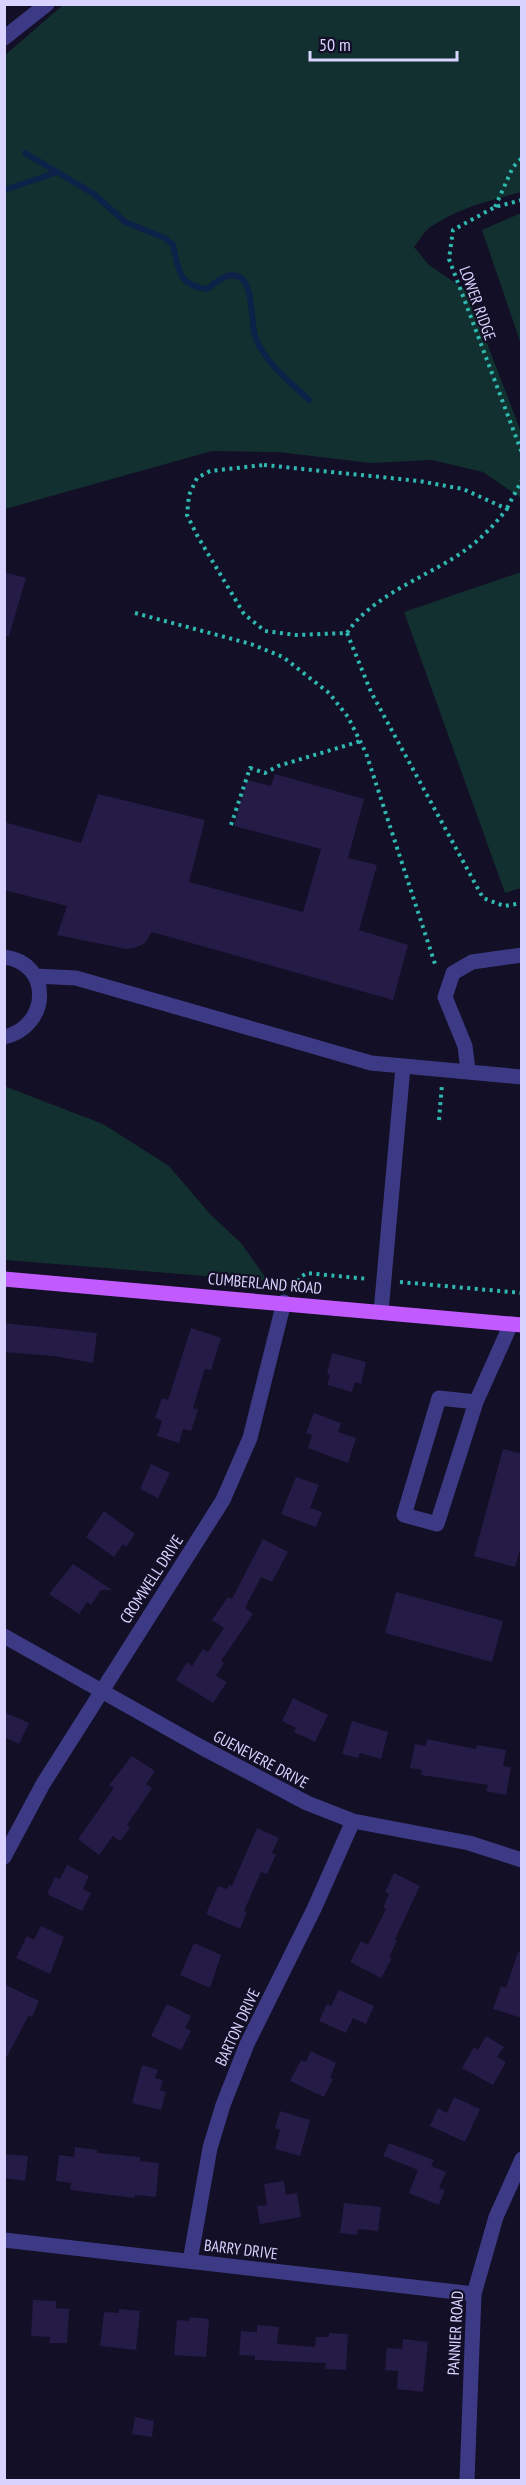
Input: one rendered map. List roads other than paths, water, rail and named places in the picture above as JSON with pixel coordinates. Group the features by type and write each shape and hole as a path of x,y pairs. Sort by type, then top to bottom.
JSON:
{"main road":[{"name":"CUMBERLAND ROAD","path":"4,1279 284,1302 516,1325"}],"street":[{"path":"4,38 47,4"},
{"path":"468,1070 465,1046 445,997 453,973 472,962 522,956"},
{"path":"4,957 17,960 27,966 35,976 40,992 36,1016 16,1035 4,1037"},
{"path":"35,976 76,978 371,1063 443,1071 468,1070 522,1077"},
{"path":"381,1312 403,1067"},
{"name":"CROMWELL DRIVE","path":"4,1857 43,1785 101,1690 223,1500 250,1438 284,1302"},
{"path":"476,1402 439,1398 404,1515 437,1524 476,1402 516,1325"},
{"name":"GUENEVERE DRIVE","path":"4,1636 306,1803 353,1821 469,1843 522,1860"},
{"name":"BARTON DRIVE","path":"190,2261 210,2148 223,2105 247,2044 309,1919 353,1821"},
{"name":"PANNIER ROAD","path":"467,2481 474,2294 496,2217 522,2159"},
{"name":"BARRY DRIVE","path":"4,2240 474,2294"}],"waterway":[{"path":"25,153 94,194 125,222 165,238 173,245 178,268 189,284 207,289 227,276 241,278 248,288 255,336 264,354 278,371 309,400"},
{"path":"4,190 58,172"}]}
